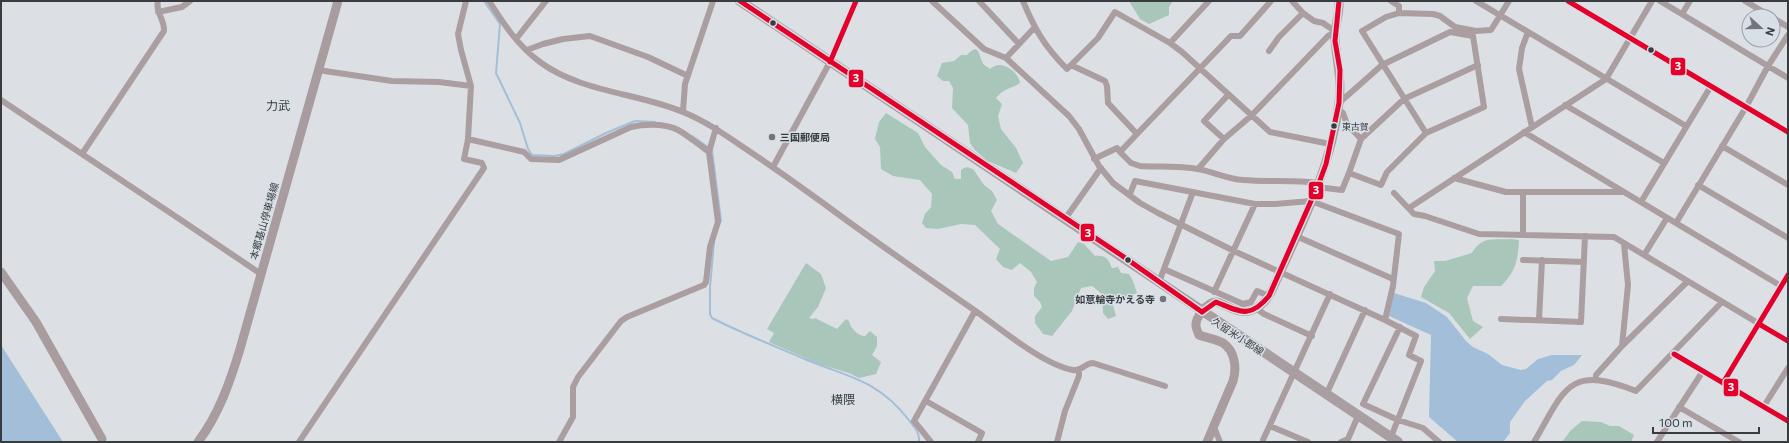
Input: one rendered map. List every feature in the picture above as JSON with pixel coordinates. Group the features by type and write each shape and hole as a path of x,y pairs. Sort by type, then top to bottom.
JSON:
{"main road":[{"name":"久留米小郡線","path":"740,1 1202,312 1394,439"}],"street":[{"path":"82,154 164,31 162,19 156,7 158,1"},
{"path":"158,12 182,7 190,1"},
{"name":"本郷基山停車場線","path":"198,442 210,426 229,382 338,1"},
{"path":"300,442 484,168 482,164 464,159 468,139 471,86 458,34 466,1"},
{"path":"489,1 516,39 551,69 569,78 683,111 716,128 1028,348 1052,362 1074,370 1079,370 1088,363 1092,363 1165,386"},
{"path":"516,39 546,1"},
{"path":"683,111 685,84 713,1"},
{"path":"773,167 830,62 856,1"},
{"path":"932,1 984,50 1006,58 1069,116 1079,129 1094,159 1113,183 1130,194 1140,203 1234,251 1365,310 1416,336 1409,355 1421,361 1398,420 1394,439"},
{"path":"979,1 1019,44"},
{"path":"1023,1 1034,28 1051,52 1067,69 1098,38 1114,12 1170,43 1270,132 1330,144"},
{"path":"1170,43 1209,1"},
{"path":"1120,152 1231,36 1240,36 1271,1"},
{"path":"1292,1 1303,13 1314,21 1323,23 1336,32"},
{"path":"1207,442 1236,372 1233,355 1224,343 1208,339 1199,334 1197,331 1196,321 1202,312 1216,302 1239,311 1256,308 1264,303 1270,296 1323,174 1339,106 1340,70 1336,32 1339,1"},
{"path":"1391,1 1401,3 1399,13"},
{"path":"1476,1 1686,126"},
{"path":"1426,133 1362,31 1386,16 1399,13 1433,14 1440,16 1455,27 1476,31 1491,30 1509,1"},
{"path":"1568,1 1788,132"},
{"path":"1408,208 1606,79 1652,1"},
{"path":"1660,1 1788,78"},
{"path":"1682,14 1690,1"},
{"path":"1745,1 1757,8"},
{"path":"1269,51 1279,37 1303,13"},
{"path":"1006,58 1034,28"},
{"path":"1198,169 1224,139 1251,116 1328,36 1336,32"},
{"path":"1339,106 1382,65 1450,32 1473,36 1484,107 1426,133 1386,172 1381,185 1349,174"},
{"path":"1528,32 1522,48 1520,70 1532,126"},
{"path":"1676,223 1746,107 1768,66 1788,35"},
{"path":"527,50 563,39 590,36 648,57 688,76"},
{"path":"1071,65 1105,81 1108,86 1108,103 1137,134"},
{"path":"1094,159 1117,148 1132,163 1140,166 1198,169 1229,178 1267,182 1296,180 1342,190 1361,139 1404,99 1478,65"},
{"path":"318,70 392,81 439,82 471,86"},
{"path":"1641,202 1710,86"},
{"path":"1224,139 1204,121 1228,95"},
{"path":"1,100 260,274"},
{"path":"1565,105 1664,163"},
{"path":"1339,106 1347,124 1361,139"},
{"path":"468,139 524,152 531,159 558,160 631,127 639,125 669,127 678,130 709,152"},
{"path":"559,442 573,417 573,387 578,377 621,321 627,317 704,285 706,282 710,247 718,222 709,152 716,128"},
{"path":"1524,132 1781,286"},
{"path":"1722,146 1788,185"},
{"path":"1065,219 1101,168"},
{"path":"1454,178 1497,190 1523,193 1624,192"},
{"path":"1130,194 1135,181 1255,204 1311,201 1399,234 1393,286 1385,320"},
{"path":"1698,185 1788,238"},
{"path":"1159,282 1193,192"},
{"path":"1394,193 1414,214 1425,216 1479,234 1614,237 1788,341"},
{"path":"1523,193 1524,234"},
{"path":"1214,292 1255,204"},
{"path":"1644,255 1667,218"},
{"path":"1296,236 1393,279"},
{"path":"1501,319 1581,322 1585,236"},
{"path":"1622,346 1628,285 1624,244"},
{"path":"1523,260 1584,262"},
{"path":"1539,320 1542,260"},
{"path":"1164,269 1243,304 1251,302 1257,291 1270,296"},
{"path":"1,272 36,322 103,441"},
{"path":"1723,383 1788,275"},
{"path":"1596,380 1596,375 1622,346 1687,282"},
{"path":"1263,440 1330,294"},
{"path":"1534,442 1558,402 1570,386 1584,380 1596,380 1636,390 1674,354 1722,302"},
{"path":"1256,308 1264,314 1312,336"},
{"path":"1326,395 1365,310"},
{"path":"931,442 914,421 975,311"},
{"path":"1400,327 1363,404 1398,420 1423,428 1439,442"},
{"path":"1674,354 1788,420"},
{"path":"1764,406 1788,368"},
{"path":"1057,442 1065,411 1079,370"},
{"path":"1657,442 1703,371"},
{"path":"926,401 982,433 978,442"},
{"path":"1679,407 1739,442"},
{"path":"1341,442 1348,439 1358,416"},
{"path":"1270,426 1308,442"},
{"path":"1214,427 1220,442"}],"green space":[{"path":"1129,1 1173,1 1169,7 1169,15 1149,24 1140,19"},
{"path":"975,49 978,51 983,64 990,69 994,66 1002,65 1009,68 1018,76 1020,83 1004,91 996,98 1002,104 998,116 1001,129 1016,148 1023,163 1016,173 988,161 975,150 970,143 968,125 952,108 953,88 949,81 943,81 937,76 942,63 954,61 961,55 967,55"},
{"path":"886,113 918,133 925,147 941,165 952,172 955,179 961,179 961,170 966,167 973,169 984,185 992,191 997,200 991,211 998,224 1051,261 1068,257 1078,242 1084,244 1095,256 1106,258 1112,268 1118,267 1121,273 1129,274 1137,293 1121,300 1114,299 1113,305 1116,316 1108,319 1103,313 1102,294 1092,286 1081,288 1072,311 1052,336 1043,334 1035,323 1035,316 1042,307 1040,302 1034,296 1034,288 1037,282 1031,272 1020,263 1012,270 1003,267 996,259 1000,249 975,225 961,224 938,229 926,228 922,223 925,214 931,207 932,194 920,180 893,176 881,169 880,147 875,139 879,122"},
{"path":"1493,239 1519,240 1518,254 1513,270 1506,281 1501,286 1473,286 1467,298 1473,321 1483,327 1470,339 1449,313 1421,297 1424,287 1435,271 1434,261 1445,261 1472,253 1484,241"},
{"path":"806,263 821,274 826,288 818,307 809,318 815,318 837,329 846,319 849,321 853,329 862,336 865,336 870,331 877,337 877,346 872,355 881,362 876,374 859,378 849,373 819,364 769,342 774,333 767,329"},
{"path":"1582,421 1601,422 1610,426 1619,426 1634,435 1631,442 1562,442 1571,430"}],"water":[{"path":"1394,293 1426,303 1447,317 1466,341 1473,347 1488,354 1502,365 1521,370 1526,369 1538,359 1552,355 1582,355 1574,365 1561,371 1552,380 1547,381 1525,401 1510,422 1510,433 1503,442 1458,442 1429,417 1431,335 1389,316"},
{"path":"1,345 63,442 1,442"}],"waterway":[{"path":"484,1 500,24 496,73 520,123 528,149 532,155 555,156 564,154 606,133 635,121 655,122"},
{"path":"692,136 708,147"},
{"path":"712,150 721,221"},
{"path":"714,242 710,287 710,314 712,318 759,340 862,381 874,388 897,406 908,419 918,432 919,442"}],"transit line":[{"name":"3","path":"740,1 1121,255 1202,312"},
{"name":"3","path":"830,62 856,1"},
{"name":"3","path":"1202,312 1216,302 1244,311 1250,311 1262,304 1269,296 1319,183 1326,164 1339,103 1340,70 1335,41 1339,1"},
{"name":"3","path":"1568,1 1788,132"},
{"name":"3","path":"1723,383 1788,275"},
{"name":"3","path":"1759,324 1788,341"},
{"name":"3","path":"1674,354 1788,421"}],"place":[{"name":"東古賀","path":"1334,126"},
{"name":"三国郵便局","path":"772,137"},
{"name":"如意輪寺かえる寺","path":"1163,299"}],"district":[{"name":"力武","path":"278,105"},
{"name":"横隈","path":"843,399"}]}
